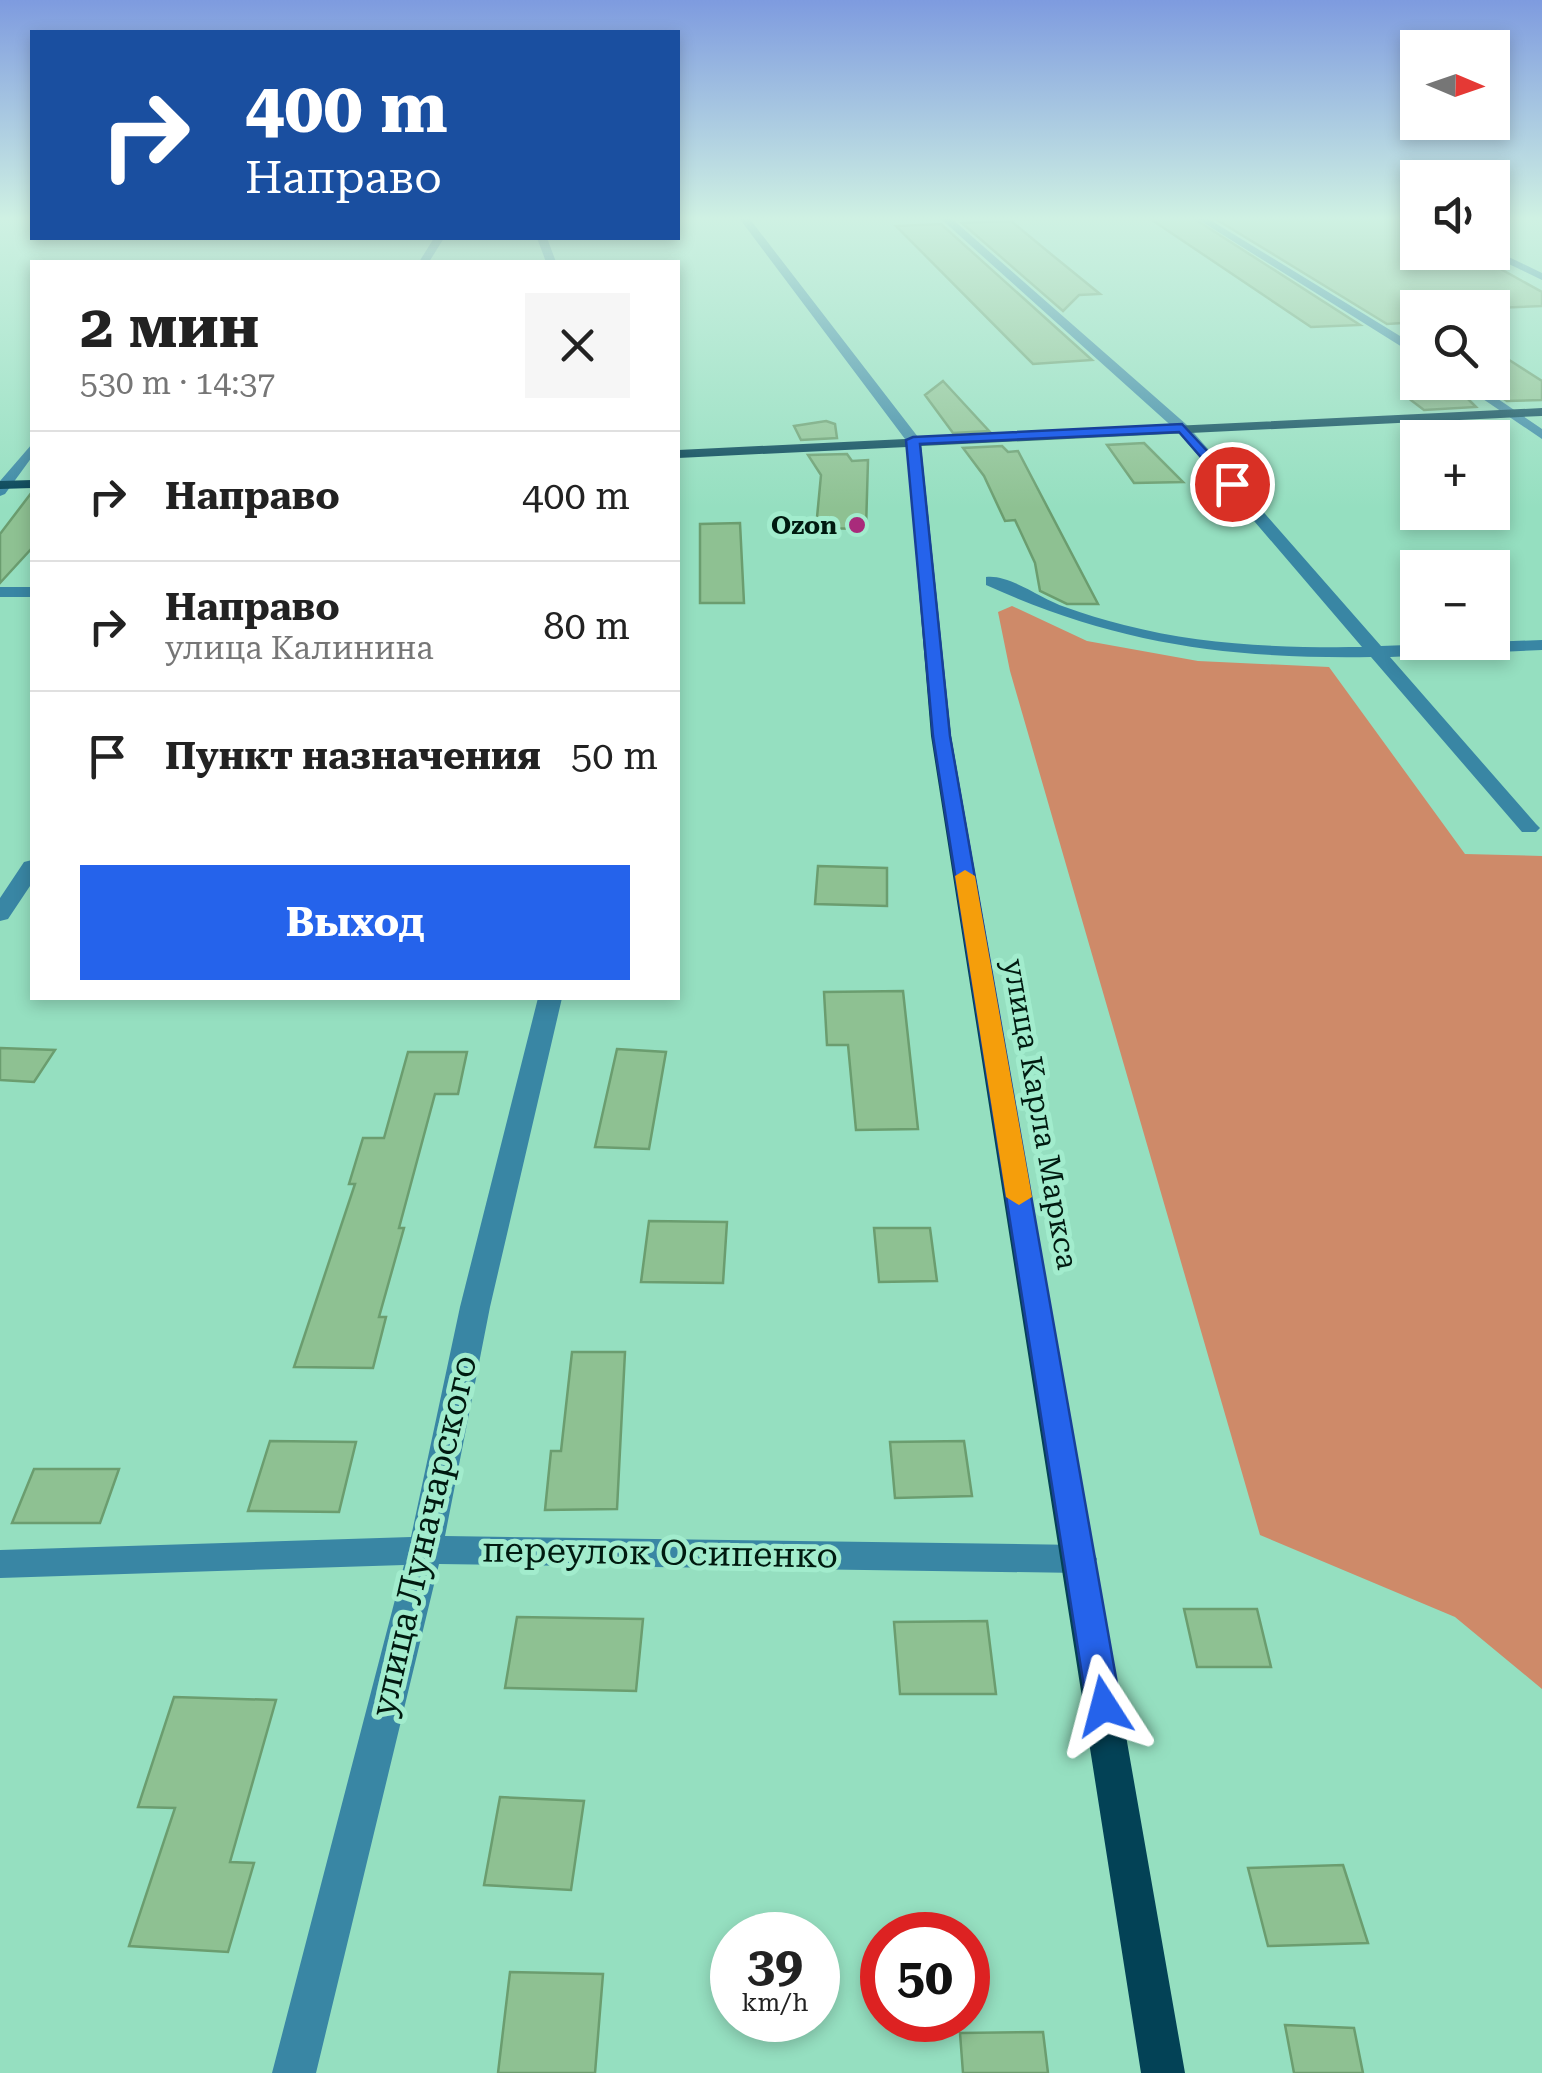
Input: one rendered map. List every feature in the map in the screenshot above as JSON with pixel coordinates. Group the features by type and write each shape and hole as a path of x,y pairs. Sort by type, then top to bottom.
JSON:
{"main road":[{"path":"680,454 1542,412"},
{"name":"улица Карла Маркса","path":"913,440 942,736 1163,2073"},
{"path":"2,487 30,484"}],"street":[{"path":"818,315 913,440"},
{"path":"1054,315 1182,428 1529,828"},
{"path":"1355,315 1400,343"},
{"path":"1492,400 1542,435"},
{"path":"2,487 30,451"},
{"path":"992,581 1034,604 1150,637 1223,647 1379,653 1542,645"},
{"path":"0,592 30,592"},
{"path":"0,914 30,870"},
{"name":"улица Луначарского","path":"294,2073 425,1550 475,1307 550,1000"},
{"name":"переулок Осипенко","path":"0,1564 425,1550 1080,1559"}],"shaded area":[{"path":"1012,606 1087,641 1198,661 1329,667 1465,854 1542,856 1542,1689 1455,1617 1260,1535 1010,671 998,612"}],"building":[{"path":"984,315 1042,315 1092,360 1033,364"},
{"path":"1293,315 1344,315 1360,325 1311,327"},
{"path":"1372,315 1400,315 1400,323 1387,324"},
{"path":"1510,361 1542,381 1542,400 1507,401"},
{"path":"943,381 989,431 953,433 925,395"},
{"path":"1411,400 1469,400 1476,407 1424,410"},
{"path":"826,421 835,424 837,438 801,440 794,426"},
{"path":"1144,443 1183,482 1134,483 1107,445"},
{"path":"1002,446 1008,452 1018,451 1098,604 1067,604 1040,591 1035,563 1015,520 1005,521 984,476 963,448"},
{"path":"847,454 852,461 868,460 866,529 816,528 821,475 808,455"},
{"path":"30,495 30,550 0,583 0,534"},
{"path":"740,523 744,603 700,603 700,524"},
{"path":"818,866 887,868 887,906 815,904"},
{"path":"903,991 918,1129 856,1130 848,1045 827,1045 824,992"},
{"path":"0,1048 55,1050 34,1082 0,1080"},
{"path":"617,1049 666,1052 649,1149 595,1147"},
{"path":"408,1052 467,1052 458,1094 435,1094 399,1228 404,1228 379,1317 386,1317 373,1368 294,1367 355,1184 349,1184 363,1138 384,1138"},
{"path":"649,1221 727,1222 723,1283 641,1282"},
{"path":"874,1228 930,1228 937,1281 879,1282"},
{"path":"572,1352 625,1352 617,1509 545,1510 551,1451 561,1451"},
{"path":"270,1441 356,1442 339,1512 248,1511"},
{"path":"964,1441 972,1496 895,1498 890,1442"},
{"path":"34,1469 119,1469 100,1523 12,1523"},
{"path":"1184,1609 1257,1609 1271,1667 1197,1667"},
{"path":"517,1617 643,1619 636,1691 505,1688"},
{"path":"987,1621 996,1694 900,1694 894,1622"},
{"path":"174,1697 276,1700 230,1862 254,1863 228,1952 129,1946 175,1808 138,1807"},
{"path":"500,1797 584,1801 571,1890 484,1885"},
{"path":"1343,1865 1368,1943 1268,1946 1248,1868"},
{"path":"510,1972 603,1974 595,2073 498,2073"},
{"path":"1285,2025 1354,2028 1363,2073 1294,2073"},
{"path":"1043,2032 1048,2073 963,2073 961,2042 990,2042 990,2033"}],"slow traffic":[{"path":"965,876 1019,1197"}],"place":[{"name":"Ozon","path":"857,525"}],"route":[{"path":"1104,1706 942,736 913,440 1182,428 1232,484"}]}
